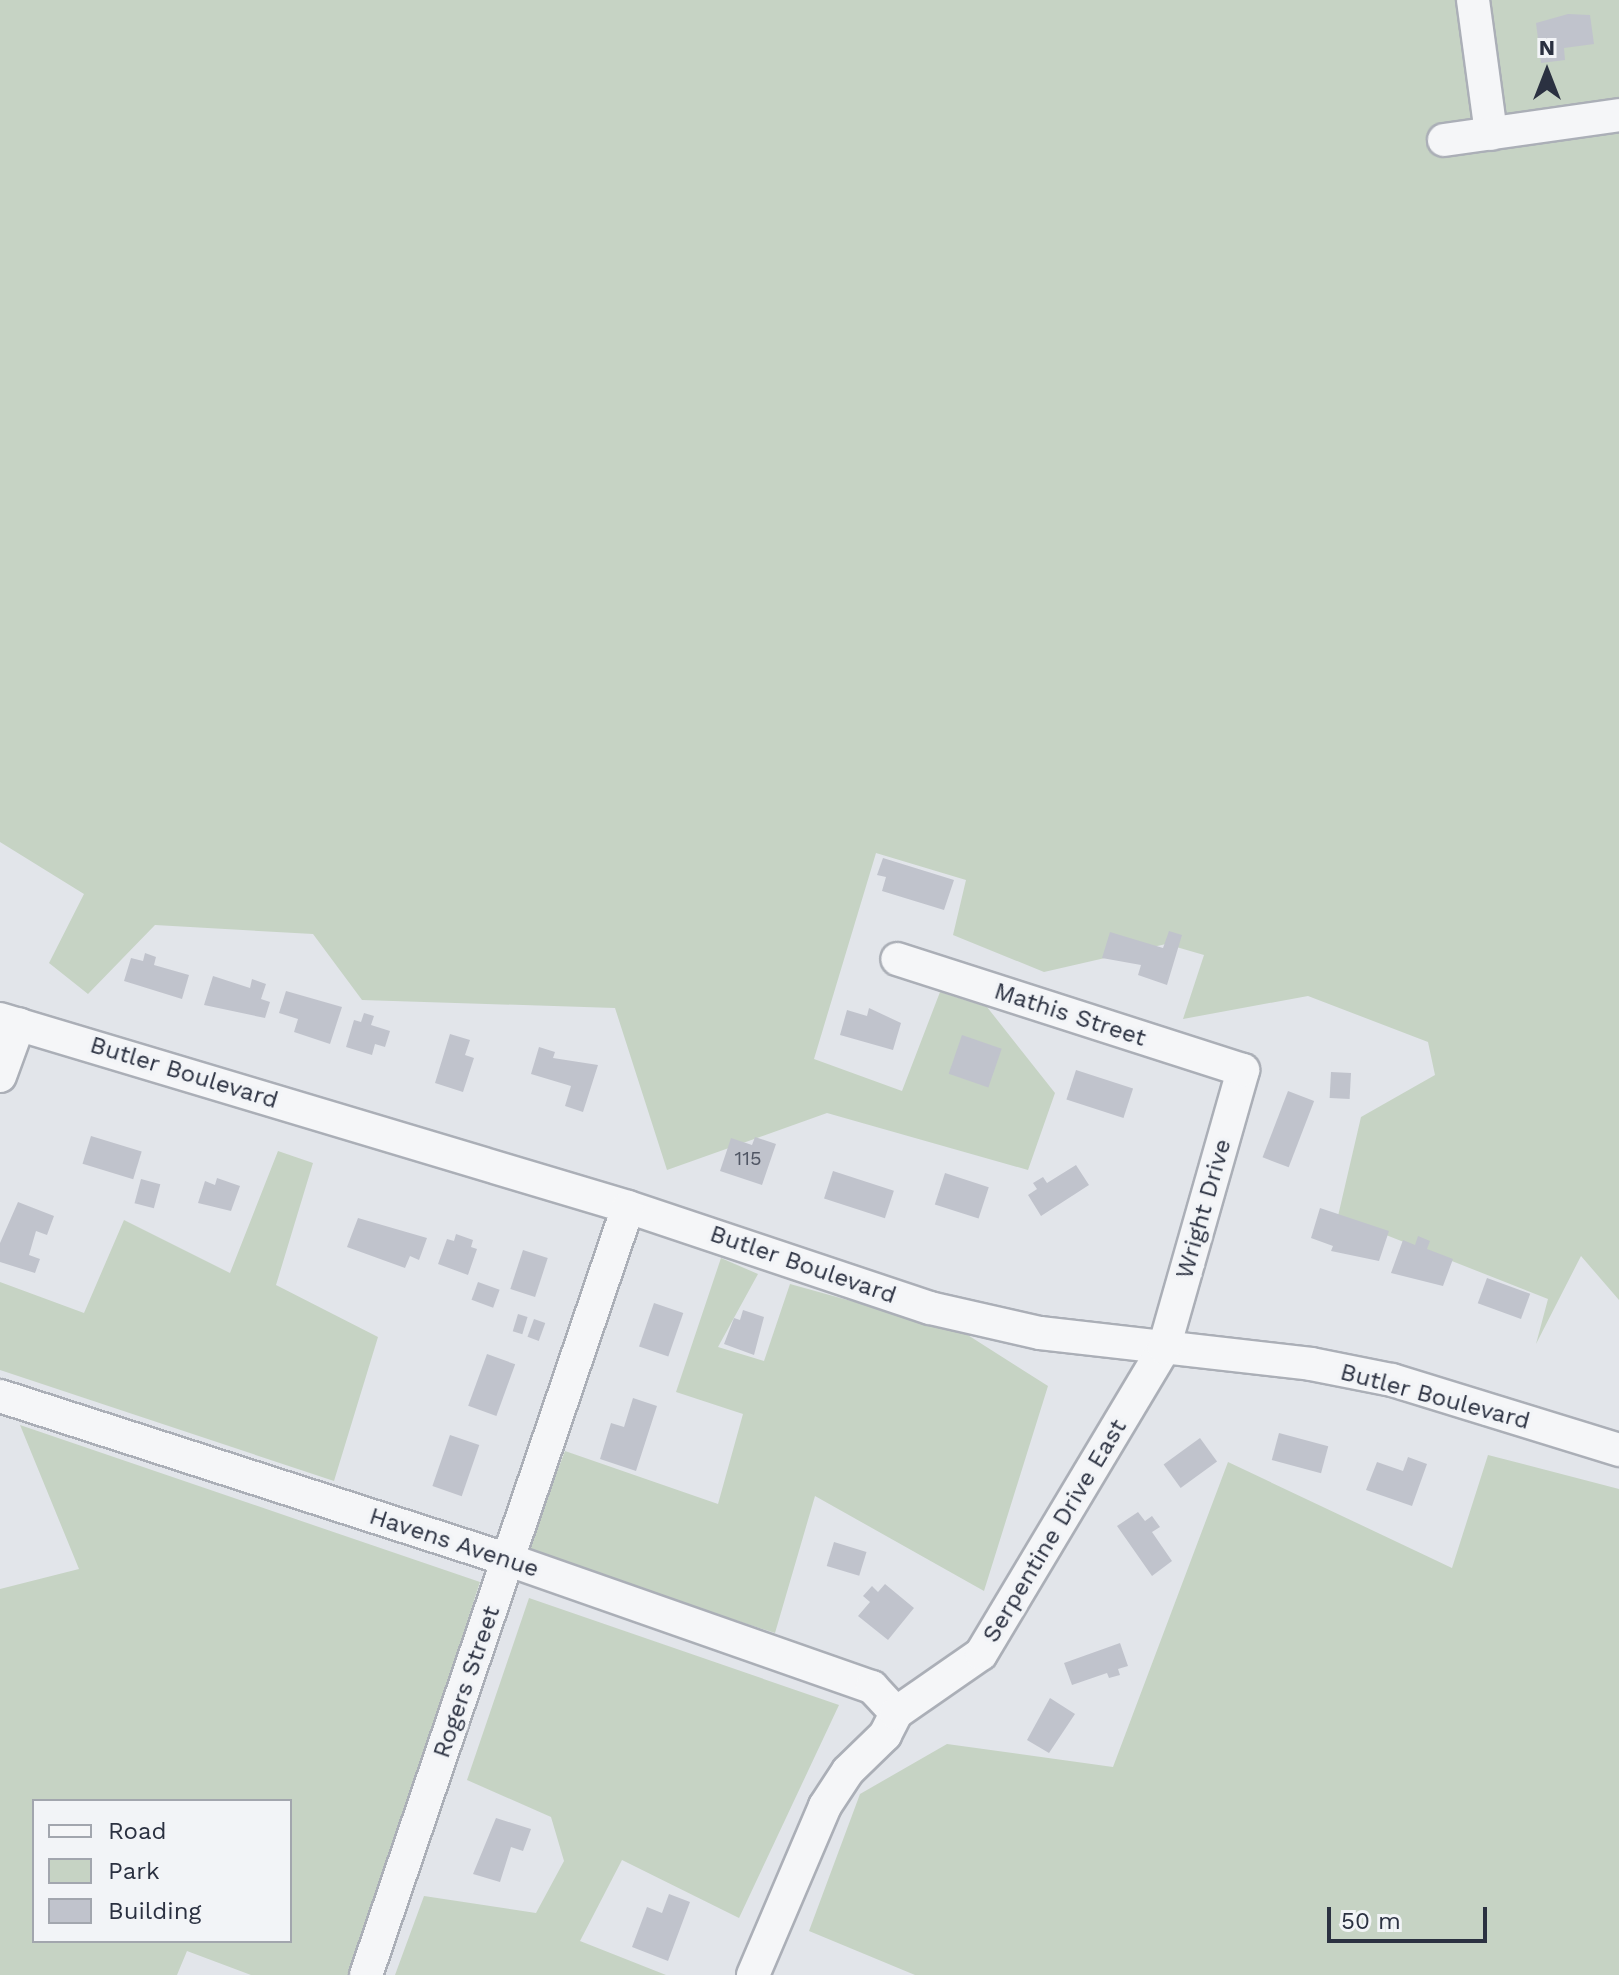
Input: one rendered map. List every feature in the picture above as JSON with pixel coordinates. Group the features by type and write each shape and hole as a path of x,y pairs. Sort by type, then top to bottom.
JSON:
{"street":[{"path":"1473,0 1491,134"},
{"path":"1444,140 1619,115"},
{"name":"Mathis Street","path":"897,959 1243,1070"},
{"path":"0,1076 10,1021"},
{"name":"Butler Boulevard","path":"10,1021 628,1207 930,1308 1040,1333 1311,1364 1392,1380 1619,1450"},
{"name":"Wright Drive","path":"1164,1348 1243,1070"},
{"name":"Rogers Street","path":"366,1975 628,1207"},
{"name":"Serpentine Drive East","path":"753,1975 825,1806 848,1771 885,1735 896,1713 981,1654 1164,1348"},
{"name":"Havens Avenue","path":"0,1396 509,1560 872,1687 896,1713"}],"green space":[{"path":"0,0 1619,0 1619,1300 1581,1256 1536,1344 1548,1299 1338,1216 1361,1117 1435,1075 1428,1042 1308,996 1183,1019 1204,955 1166,944 1044,972 953,935 966,880 876,853 814,1059 902,1091 940,992 987,1007 1055,1093 1028,1170 827,1113 667,1170 615,1008 362,1000 313,934 155,925 88,994 49,963 84,894 0,842"},
{"path":"278,1151 313,1163 276,1285 378,1337 334,1481 0,1370 0,1282 84,1313 124,1220 230,1273"},
{"path":"721,1258 758,1274 718,1347 764,1361 790,1284 963,1332 1048,1386 984,1591 815,1496 775,1633 526,1552 565,1451 718,1504 743,1414 676,1392"},
{"path":"20,1425 480,1582 353,1975 251,1975 187,1951 177,1975 0,1975 0,1589 79,1569"},
{"path":"1488,1455 1619,1489 1619,1975 915,1975 809,1931 860,1794 947,1744 1113,1767 1228,1462 1452,1568"},
{"path":"529,1598 839,1705 739,1918 622,1860 580,1941 666,1975 395,1975 424,1896 536,1913 564,1861 551,1817 467,1780"}],"building":[{"path":"1568,14 1590,15 1594,44 1564,48 1565,60 1541,63 1536,23"},
{"path":"883,858 954,880 944,910 882,891 886,877 877,875"},
{"path":"1169,931 1182,935 1167,985 1138,975 1141,965 1102,958 1110,932 1163,948"},
{"path":"145,953 156,957 154,965 189,975 182,999 124,981 131,958 143,961"},
{"path":"213,976 250,988 252,979 266,984 261,999 270,1002 265,1018 204,1005"},
{"path":"286,991 342,1007 330,1044 294,1032 298,1019 279,1013"},
{"path":"869,1008 901,1023 893,1050 840,1035 847,1010 867,1016"},
{"path":"364,1013 374,1016 371,1025 390,1031 385,1047 375,1044 372,1055 346,1047 354,1020 361,1022"},
{"path":"450,1034 470,1040 465,1055 474,1058 463,1092 435,1083"},
{"path":"962,1035 1002,1049 988,1087 949,1074"},
{"path":"539,1047 555,1052 553,1058 598,1065 583,1112 565,1106 571,1086 531,1074"},
{"path":"1076,1070 1133,1089 1123,1118 1066,1099"},
{"path":"1331,1072 1351,1073 1350,1099 1330,1098"},
{"path":"1288,1091 1314,1101 1289,1167 1263,1157"},
{"path":"91,1136 142,1151 133,1179 83,1164"},
{"path":"755,1137 776,1144 762,1185 720,1171 731,1138 752,1145"},
{"path":"1076,1165 1089,1185 1041,1216 1028,1195 1037,1189 1033,1183 1043,1177 1047,1183"},
{"path":"833,1171 894,1191 885,1218 824,1199"},
{"path":"945,1173 989,1187 979,1219 935,1204"},
{"path":"217,1178 240,1186 231,1211 198,1203 205,1181 215,1185"},
{"path":"141,1179 160,1184 154,1208 135,1203"},
{"path":"18,1202 54,1216 47,1235 36,1231 29,1255 40,1259 35,1273 0,1262 0,1243"},
{"path":"1320,1208 1389,1231 1379,1261 1331,1251 1333,1246 1311,1238"},
{"path":"358,1218 427,1238 419,1260 410,1256 405,1268 347,1247"},
{"path":"456,1234 473,1240 471,1247 477,1249 468,1275 438,1264 447,1239 454,1241"},
{"path":"1418,1236 1430,1241 1427,1249 1453,1259 1443,1286 1391,1273 1403,1240 1415,1245"},
{"path":"523,1250 548,1258 535,1297 510,1289"},
{"path":"1487,1278 1530,1294 1521,1319 1478,1303"},
{"path":"478,1282 500,1290 493,1308 472,1300"},
{"path":"654,1303 683,1313 668,1357 639,1346"},
{"path":"743,1310 764,1317 754,1355 724,1344 734,1318 740,1320"},
{"path":"518,1314 528,1317 522,1334 513,1331"},
{"path":"534,1319 545,1323 539,1341 528,1337"},
{"path":"487,1354 515,1364 496,1416 468,1406"},
{"path":"633,1398 657,1406 636,1471 600,1459 611,1423 624,1427"},
{"path":"1279,1433 1328,1446 1321,1473 1272,1460"},
{"path":"450,1435 479,1445 462,1496 432,1486"},
{"path":"1200,1438 1217,1461 1181,1488 1164,1464"},
{"path":"1408,1457 1427,1464 1412,1506 1366,1490 1377,1462 1403,1471"},
{"path":"1138,1512 1145,1521 1152,1516 1160,1527 1152,1532 1172,1561 1152,1576 1117,1526"},
{"path":"834,1542 867,1552 859,1576 827,1566"},
{"path":"885,1584 914,1608 888,1640 858,1616 870,1602 863,1596 872,1586 878,1592"},
{"path":"1120,1643 1128,1666 1118,1669 1120,1675 1109,1678 1107,1673 1072,1685 1064,1663"},
{"path":"1050,1698 1075,1714 1049,1753 1027,1740"},
{"path":"496,1818 531,1829 523,1851 511,1847 500,1882 473,1874"},
{"path":"669,1894 690,1902 668,1961 632,1947 647,1907 662,1913"}]}
